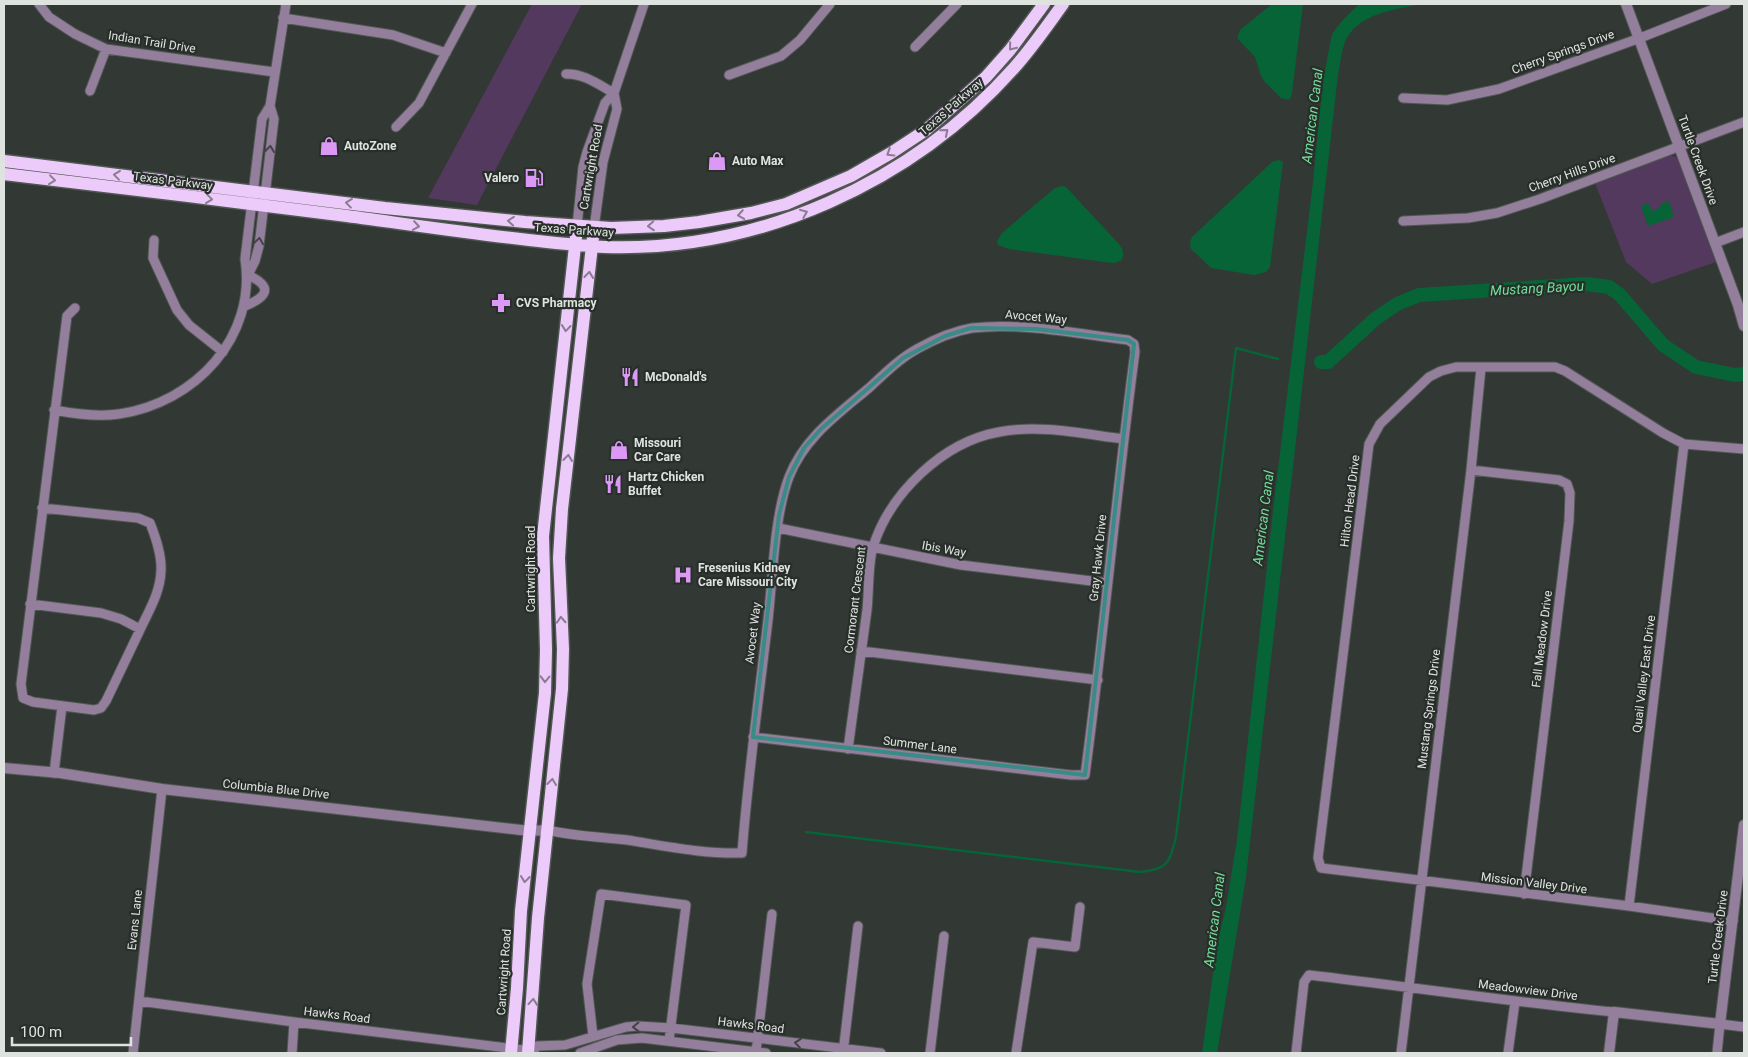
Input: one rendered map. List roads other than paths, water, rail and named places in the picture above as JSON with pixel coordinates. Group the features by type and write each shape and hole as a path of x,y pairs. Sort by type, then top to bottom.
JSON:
{"main road":[{"name":"Texas Parkway","path":"4,174 258,199 594,228 664,226 751,213 786,204 851,176 926,130 986,77 1010,50 1044,4"},
{"name":"Texas Parkway","path":"4,161 467,233 592,246 654,246 714,238 761,228 803,213 841,197 907,161 964,117 1013,69 1048,26 1063,4"},
{"name":"Cartwright Road","path":"511,1051 522,911 545,693 546,650 543,565 546,508 577,226"},
{"name":"Cartwright Road","path":"531,1052 547,830 562,689 563,649 559,574 562,508 594,228"},
{"path":"557,408 574,409"},
{"path":"546,508 562,508"},
{"path":"546,650 563,649"}],"street":[{"name":"Indian Trail Drive","path":"39,4 49,17 74,34 106,49 274,72"},
{"path":"54,410 91,415 118,415 162,403 186,390 201,377 223,352 235,331 245,306 248,275 255,261 259,246 258,199 262,119 270,106 286,4"},
{"path":"396,127 420,103 472,4"},
{"name":"Cartwright Road","path":"577,226 586,152 605,104 614,92 644,4"},
{"path":"729,75 781,56 800,40 830,4"},
{"path":"915,47 957,4"},
{"name":"Turtle Creek Drive","path":"1626,4 1715,242 1744,326"},
{"name":"Cherry Springs Drive","path":"1403,98 1447,100 1499,89 1640,38 1726,4"},
{"path":"283,18 393,35 446,53"},
{"path":"90,91 106,49"},
{"path":"566,74 582,76 614,92"},
{"name":"Cartwright Road","path":"594,228 603,162 617,109 614,92"},
{"name":"Cherry Hills Drive","path":"1403,222 1468,218 1497,213 1744,122"},
{"path":"1715,242 1744,232"},
{"path":"154,240 153,258 177,310 189,325 223,352"},
{"path":"245,306 259,300 264,292 264,285 248,275"},
{"path":"42,508 138,518 150,523 160,556 161,571 151,610 106,701 101,708 94,710 33,702 23,698 21,684 30,604 54,410 67,316 75,308"},
{"name":"Avocet Way","path":"547,830 565,834 720,853 742,852 753,737 779,516 789,477 804,448 828,423 903,358 918,348 945,336 971,328 999,326 1128,340 1134,344"},
{"name":"Gray Hawk Drive","path":"1085,775 1098,680 1123,439 1135,352 1134,344"},
{"name":"Hilton Head Drive","path":"1321,868 1318,858 1369,444 1380,424 1429,377 1441,371 1456,367 1555,367 1565,371 1663,433 1684,444 1744,449"},
{"name":"Mustang Springs Drive","path":"1401,1053 1471,470 1481,368"},
{"name":"Cormorant Crescent","path":"848,749 873,548 889,513 921,473 935,460 952,449 974,439 998,432 1022,429 1050,430 1123,439"},
{"name":"Quail Valley East Drive","path":"1629,906 1684,444"},
{"name":"Fall Meadow Drive","path":"1471,470 1559,480 1567,484 1570,493 1568,531 1524,894"},
{"name":"Ibis Way","path":"778,528 961,565 1108,583"},
{"path":"30,604 101,613 121,619 140,629"},
{"path":"861,651 1098,680"},
{"path":"54,773 62,706"},
{"name":"Summer Lane","path":"753,737 1085,775"},
{"name":"Columbia Blue Drive","path":"4,768 54,773 162,789 530,830 547,830"},
{"name":"Evans Lane","path":"133,1053 162,789"},
{"name":"Turtle Creek Drive","path":"1717,1053 1744,825"},
{"name":"Mission Valley Drive","path":"1321,868 1744,922"},
{"path":"593,1036 587,984 601,894 686,905 669,1041"},
{"path":"1016,1053 1034,942 1075,947 1080,907"},
{"path":"756,1052 772,914"},
{"path":"843,1051 858,926"},
{"path":"930,1053 944,936"},
{"name":"Meadowview Drive","path":"1296,1053 1304,982 1309,975 1515,1002 1744,1027"},
{"name":"Hawks Road","path":"139,1001 511,1051 531,1052 537,1046 565,1045 626,1027 638,1026 758,1038 843,1051 881,1053"},
{"path":"1508,1053 1515,1002"},
{"path":"1609,1053 1614,1012"},
{"path":"292,1053 294,1022"},
{"path":"580,1053 617,1040 630,1038 766,1053"}],"waterway":[{"name":"Mustang Bayou","path":"1321,362 1328,362 1375,319 1397,304 1419,295 1587,284 1609,287 1620,295 1663,345 1696,367 1735,375 1744,374"},
{"path":"806,832 1140,872 1157,869 1166,863 1172,853 1176,837 1236,348 1278,359"}],"place":[{"name":"AutoZone","path":"329,146"},
{"name":"Auto Max","path":"717,161"},
{"name":"Valero","path":"534,178"},
{"name":"CVS Pharmacy","path":"501,303"},
{"name":"McDonald's","path":"630,377"},
{"name":"Missouri Car Care","path":"619,450"},
{"name":"Hartz Chicken Buffet","path":"613,484"},
{"name":"Fresenius Kidney Care Missouri City","path":"683,575"}],"water label":[{"name":"American Canal","path":"1312,116"},
{"name":"American Canal","path":"1263,518"},
{"name":"American Canal","path":"1214,920"}]}
